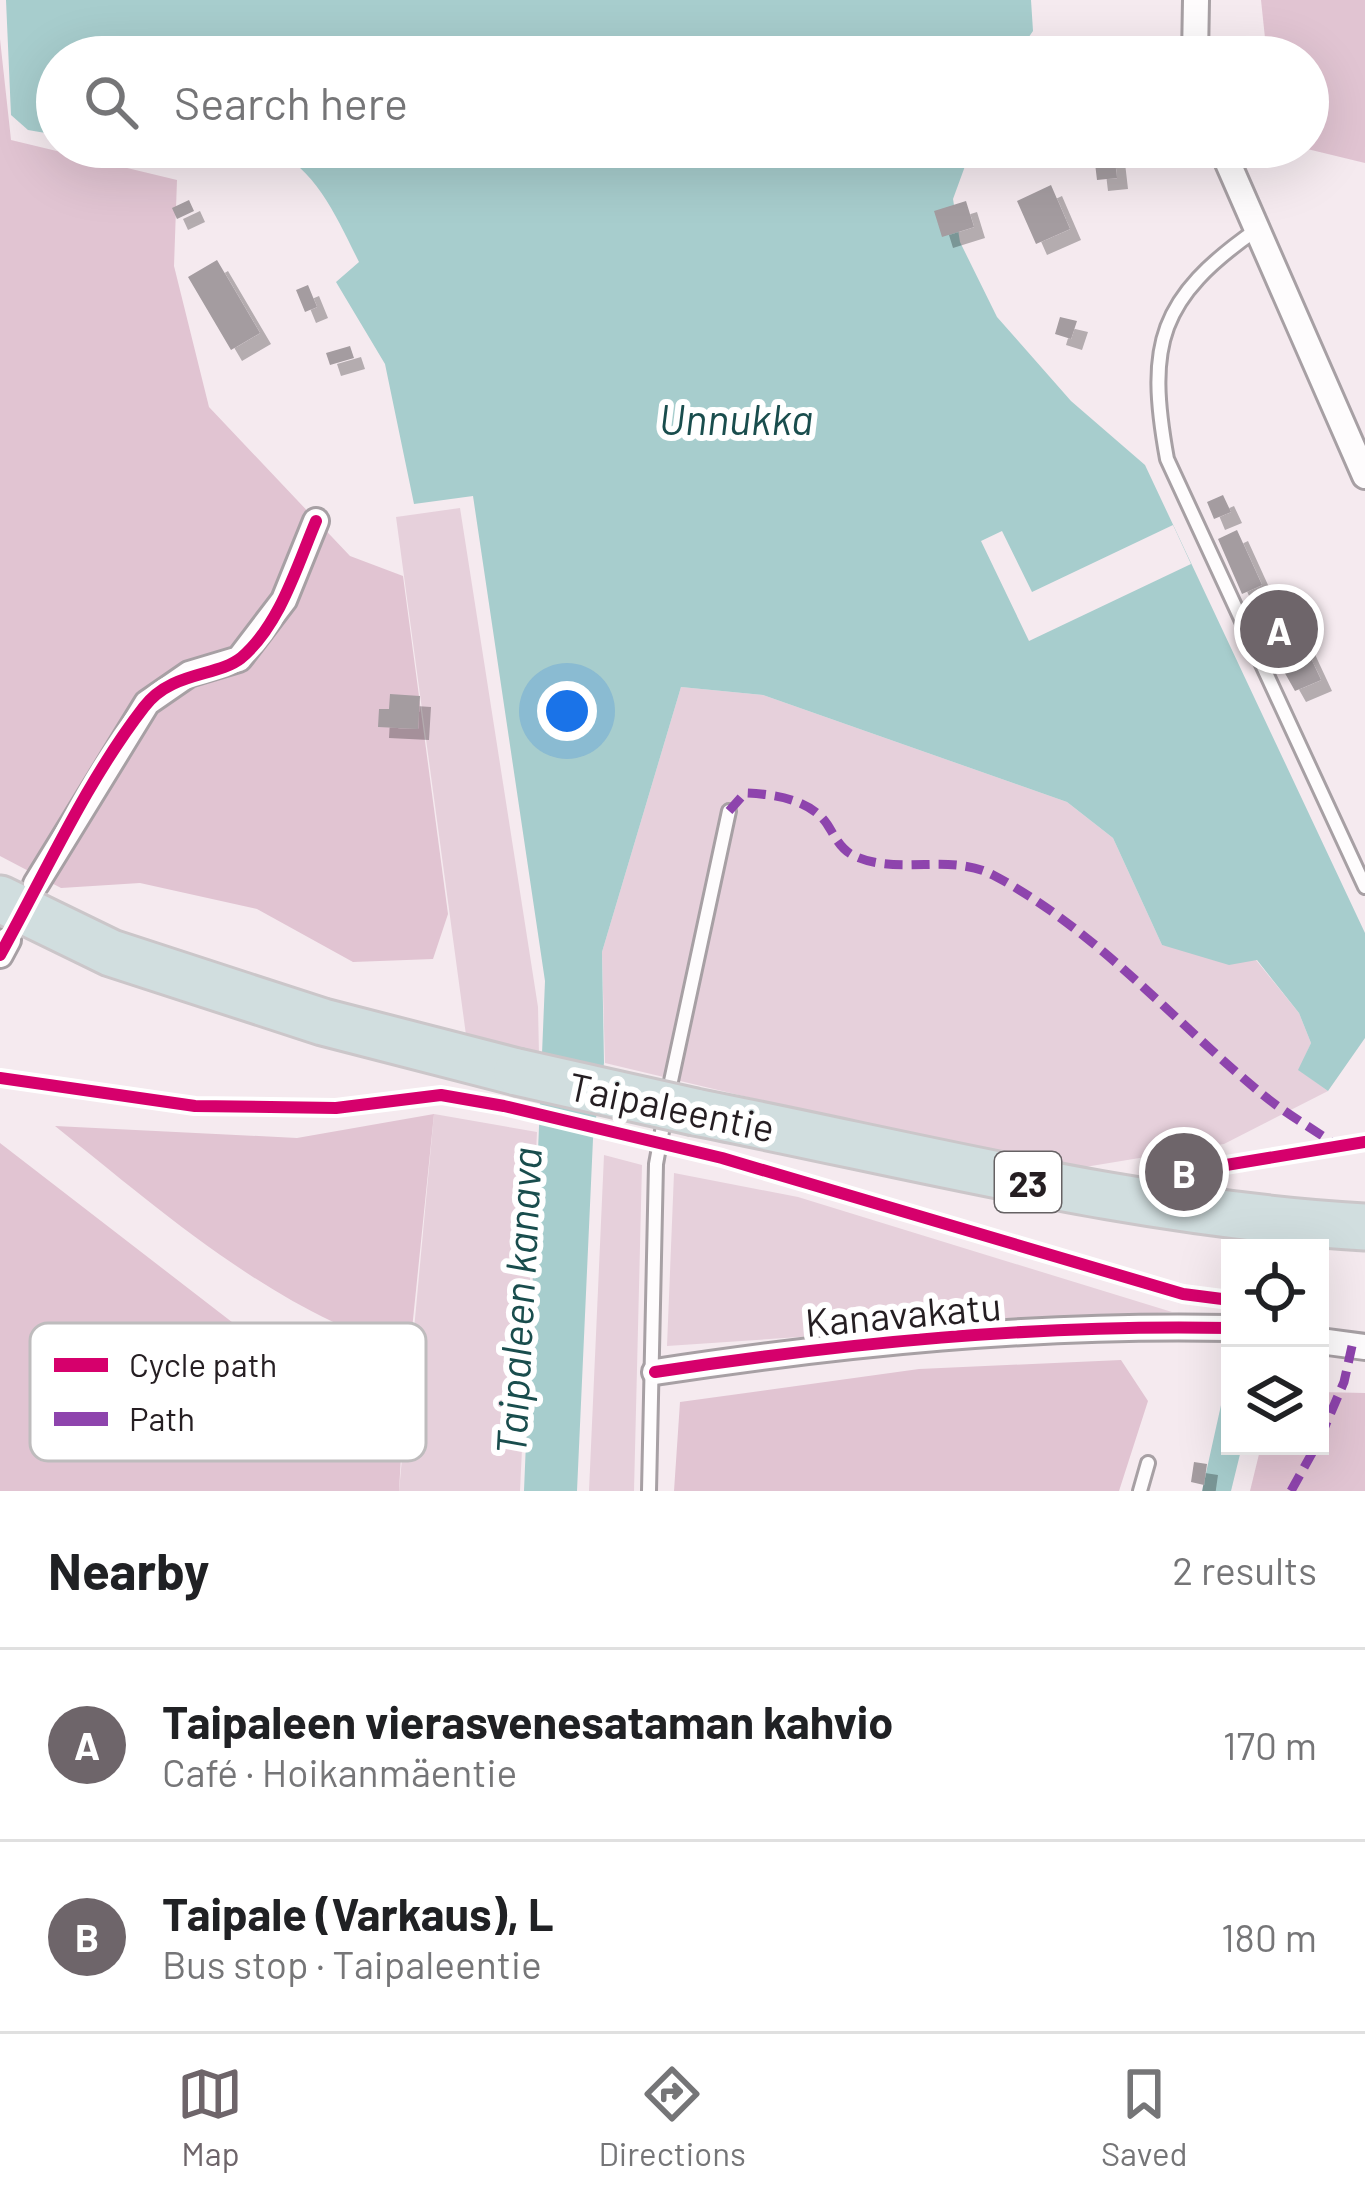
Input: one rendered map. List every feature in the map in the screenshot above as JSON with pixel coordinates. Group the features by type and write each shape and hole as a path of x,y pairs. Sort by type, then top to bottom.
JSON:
{"highway":[{"name":"Taipaleentie","path":"11,919 323,1022 517,1072 1094,1196 1265,1222 1365,1227"}],"street":[{"path":"1195,36 1196,0"},
{"path":"1230,168 1365,476"},
{"path":"11,919 147,703 189,674 239,659 284,599 316,520"},
{"name":"Kanavakatu","path":"655,1372 806,1349 980,1334 1221,1328"},
{"path":"1329,1342 1365,1347"}],"lane":[{"path":"1256,230 1212,261 1183,292 1167,322 1155,362 1155,397 1167,459 1365,887"},
{"path":"649,1491 656,1164 729,811"},
{"path":"1140,1491 1148,1463"}],"shaded area":[{"path":"1261,0 1365,0 1365,163 1329,154 1329,36 1265,36"},
{"path":"0,39 11,140 36,146 36,168 127,168 177,180 174,266 209,407 350,556 403,576 448,914 433,959 353,962 257,909 140,883 61,888 0,856"},
{"path":"460,508 538,1007 539,1054 466,1035 396,517"},
{"path":"681,687 763,695 1067,802 1113,838 1162,945 1256,960 1299,1013 1311,1043 1299,1070 1328,1091 1224,1144 1079,1168 981,1153 605,1063 602,952"},
{"path":"434,1114 537,1132 520,1491 399,1491 402,1461 426,1461 426,1323 415,1323"},
{"path":"434,1114 413,1323 337,1323 316,1313 223,1257 55,1126 297,1138"},
{"path":"0,1143 233,1323 30,1323 30,1461 401,1461 399,1491 0,1491"},
{"path":"604,1155 642,1165 634,1491 589,1491"},
{"path":"674,1173 798,1197 1172,1312 667,1346"},
{"path":"1121,1360 1148,1401 1119,1491 674,1491 680,1402 919,1369"},
{"path":"1329,1392 1365,1393 1365,1491 1250,1491 1259,1455 1329,1455"}],"water":[{"path":"6,0 1031,0 1030,36 36,36 36,131 11,115"},
{"name":"Unnukka","path":"300,168 964,168 953,199 960,242 997,317 1071,401 1145,465 1365,933 1365,1038 1328,1091 1298,1070 1311,1043 1299,1013 1257,960 1229,965 1162,945 1113,838 1067,802 763,695 681,687 602,952 604,1063 593,1139 577,1491 524,1491 545,981 473,496 414,504 385,364 336,282 359,262 313,181"},
{"path":"1221,1405 1221,1455 1240,1455 1231,1491 1202,1491"}],"pier":[{"path":"1173,525 1191,564 1029,641 981,541 1002,531 1032,592"}],"building":[{"path":"1096,168 1116,168 1117,178 1097,180"},
{"path":"1051,185 1070,229 1036,244 1017,201"},
{"path":"189,200 194,211 177,219 172,208"},
{"path":"966,201 974,227 942,237 934,211"},
{"path":"217,260 260,333 231,350 188,277"},
{"path":"308,285 317,307 305,312 296,290"},
{"path":"1060,317 1077,321 1071,339 1055,334"},
{"path":"350,346 354,358 330,365 326,353"},
{"path":"1223,495 1231,512 1214,519 1207,502"},
{"path":"1237,530 1262,585 1242,594 1218,539"},
{"path":"1267,608 1271,616 1288,609 1321,680 1295,691 1252,615"},
{"path":"390,694 420,696 418,729 378,727 379,709 389,709"},
{"path":"1194,1462 1207,1464 1204,1485 1191,1482"}],"marked path":[{"path":"729,811 745,793 779,797 811,809 843,848 857,857 890,864 960,865 993,875 1064,920 1266,1097 1339,1147"},
{"path":"1329,1417 1352,1346"},
{"path":"1291,1491 1311,1455"}],"cycle path":[{"path":"0,955 85,797 144,707 167,687 231,664 255,644 286,594 316,521"},
{"path":"0,1078 195,1106 336,1108 441,1095 504,1106 722,1158 1183,1294 1221,1299"},
{"path":"1184,1172 1365,1142"},
{"path":"655,1372 941,1338 1085,1329 1221,1328"}],"place":[{"name":"Taipaleen vierasvenesataman kahvio","path":"1279,629"},
{"name":"Taipale (Varkaus), L","path":"1184,1172"}],"water label":[{"name":"Taipaleen kanava","path":"517,1301"}]}
